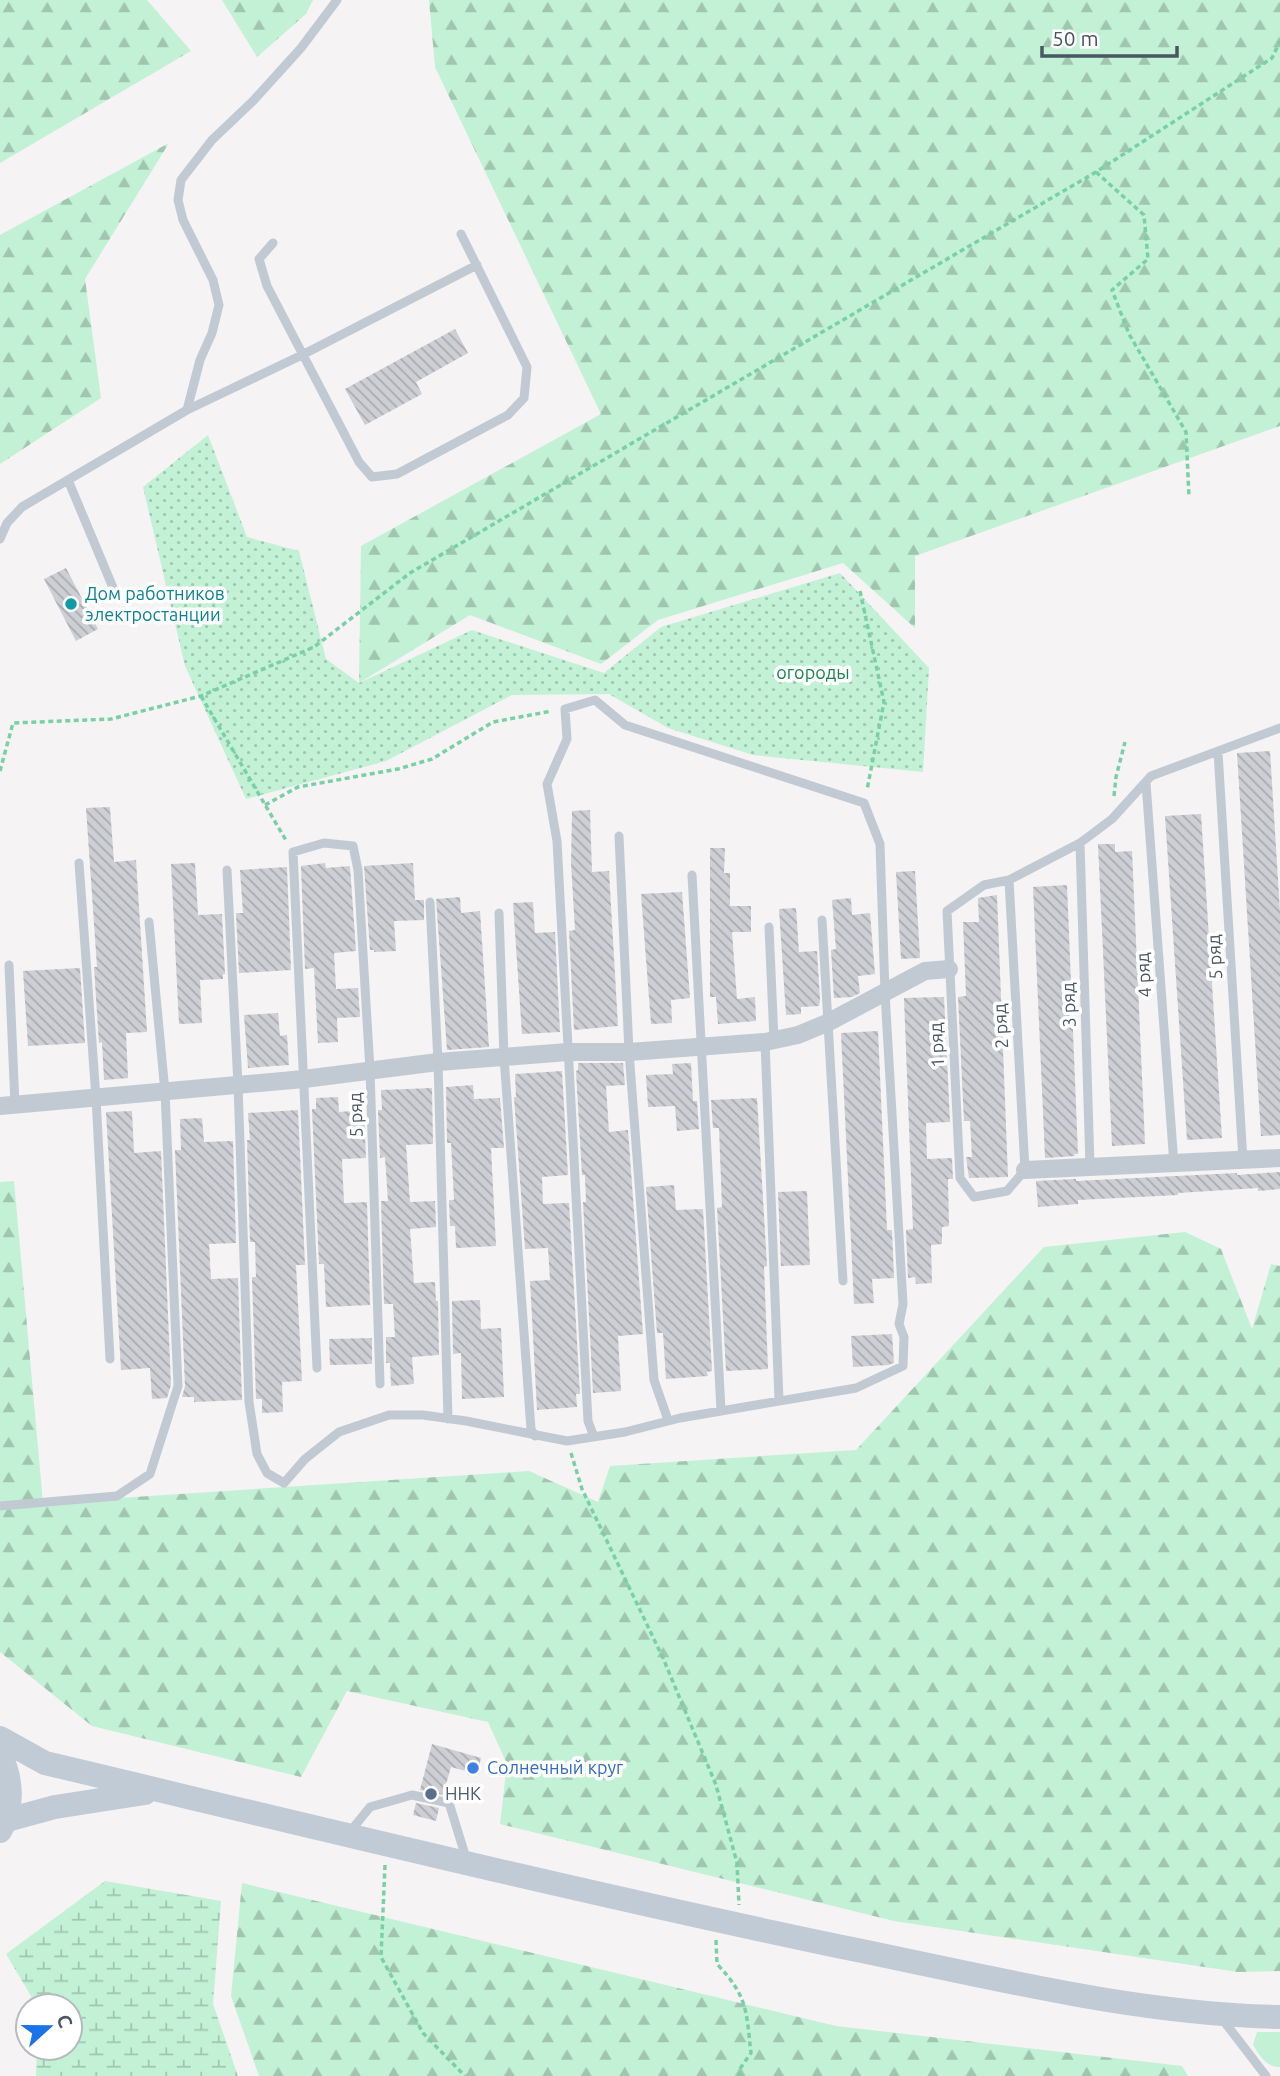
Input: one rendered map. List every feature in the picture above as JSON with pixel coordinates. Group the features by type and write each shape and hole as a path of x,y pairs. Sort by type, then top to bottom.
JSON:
{"main road":[{"path":"0,1738 45,1763 724,1922 1068,1993 1220,2015 1280,2017"},
{"path":"0,1755 10,1788 4,1825 55,1807 163,1791"}],"street":[{"path":"8,1105 304,1079 438,1062 568,1052 629,1052 770,1042 798,1035 827,1023 925,971 949,969"},
{"path":"1025,1170 1280,1158"}],"lane":[{"path":"187,410 200,360 212,333 219,305 212,280 183,220 178,200 181,180 212,139 253,101 301,48 337,0"},
{"path":"273,243 259,260 267,286 359,462 372,477 397,474 509,415 524,398 527,367 461,234"},
{"path":"0,539 7,523 22,507 187,410 302,355 477,265"},
{"path":"68,480 114,590"},
{"path":"227,870 238,1085 249,1402 257,1454 267,1473 284,1483 305,1459 339,1432 390,1415 423,1415 567,1441 594,1437 625,1432 721,1410 856,1388 903,1366 904,1337 899,1324 903,1304 885,993 880,844 864,803 625,725 595,700 565,709 567,739 547,784 558,841 588,1421 594,1437"},
{"path":"1009,880 1080,844 1112,819 1152,776 1280,728"},
{"name":"5 ряд","path":"1218,752 1243,1160"},
{"name":"4 ряд","path":"1146,783 1174,1165"},
{"path":"619,836 629,1052 654,1380 668,1420"},
{"name":"5 ряд","path":"293,852 324,843 353,846 358,870 370,1070 380,1384"},
{"name":"3 ряд","path":"1080,844 1090,1166"},
{"path":"293,852 317,1368"},
{"path":"79,863 96,1098 110,1359"},
{"path":"692,875 721,1410"},
{"name":"1 ряд","path":"1009,880 984,886 947,911 949,969 961,1178 974,1197 1007,1191 1025,1170"},
{"name":"2 ряд","path":"1009,880 1025,1170"},
{"path":"430,902 438,1062 448,1419"},
{"path":"499,913 504,1058 531,1429 535,1436"},
{"path":"822,920 843,1281"},
{"path":"0,1506 117,1496 150,1474 178,1386 165,1092 149,922"},
{"path":"769,926 779,1400"},
{"path":"8,1105 9,965"},
{"path":"347,1835 370,1807 412,1795 436,1800 449,1803 468,1862"},
{"path":"1220,2015 1266,2076"}],"path":[{"path":"0,771 13,723 111,719 201,696 314,646 410,573 1096,172 1272,58 1280,41"},
{"path":"1096,172 1144,215 1148,258 1112,290 1129,334 1186,432 1189,497"},
{"path":"860,591 884,702 864,803"},
{"path":"201,696 293,852"},
{"path":"265,805 298,787 398,769 432,759 493,722 565,709"},
{"path":"1112,819 1116,777 1125,742"},
{"path":"567,1441 582,1489 663,1658 716,1785 737,1863 740,1902 724,1922 717,1964 735,1983 745,2005 751,2053 739,2070 740,2076"},
{"path":"386,1844 381,1957 423,2033 465,2076"}],"green space":[{"path":"0,0 147,0 191,51 0,163"},
{"path":"222,0 313,0 306,14 257,57"},
{"path":"429,0 1280,0 1280,426 915,556 915,628 843,563 658,620 601,664 470,615 359,683 361,546 601,414 435,67"},
{"path":"169,143 85,279 101,398 0,464 0,235"},
{"name":"огороды","path":"208,435 247,537 299,551 326,659 359,683 472,630 604,673 661,627 840,573 929,668 923,772 753,755 668,728 609,694 512,695 386,761 246,799 185,666 143,487"},
{"path":"14,1181 43,1503 529,1471 598,1502 610,1466 856,1450 1044,1247 1185,1232 1221,1249 1252,1329 1271,1264 1280,1266 1280,1971 1238,1972 894,1921 500,1824 507,1764 488,1722 347,1691 301,1777 92,1726 0,1652 0,1182"},
{"path":"105,1881 221,1901 213,2004 238,2076 36,2076 36,2062 84,2062 84,1992 29,1992 6,1954"},
{"path":"242,1883 836,2026 1182,2066 1188,2076 259,2076 231,1996"},
{"path":"1257,2032 1280,2032 1280,2067 1267,2063 1258,2053 1253,2045"}],"building":[{"path":"455,329 468,353 416,382 422,394 365,425 345,389"},
{"name":"Дом работников электростанции","path":"66,568 98,629 76,641 44,579"},
{"path":"1270,751 1280,912 1280,1135 1261,1136 1237,753"},
{"path":"110,807 114,862 136,860 147,1032 126,1033 128,1078 104,1080 102,1042 99,1043 94,967 97,967 86,808"},
{"path":"590,810 592,872 609,871 618,1026 574,1030 569,931 575,930 571,863 572,811"},
{"path":"1201,814 1222,1138 1187,1140 1165,816"},
{"path":"1098,844 1115,844 1115,852 1132,851 1145,1144 1112,1146"},
{"path":"710,848 725,848 724,873 730,873 730,906 751,906 751,932 732,932 737,999 755,997 756,1021 718,1024 716,997 710,997"},
{"path":"195,863 198,915 222,914 225,974 223,979 200,980 202,1023 179,1024 171,864"},
{"path":"325,863 326,868 350,866 356,951 334,953 336,989 358,988 360,1017 337,1018 338,1042 318,1043 314,968 305,969 301,866"},
{"path":"413,863 415,900 424,900 424,920 394,921 396,951 374,952 370,950 364,866"},
{"path":"287,867 291,970 239,973 236,913 243,913 240,870"},
{"path":"915,871 920,958 901,959 896,872"},
{"path":"1067,885 1078,1154 1045,1158 1033,887"},
{"path":"682,892 690,998 671,1000 672,1023 651,1024 641,894"},
{"path":"997,895 1008,1177 969,1178 966,1157 972,1157 970,1121 964,1121 958,997 966,996 963,922 979,922 978,898"},
{"path":"460,897 461,913 480,911 489,1047 447,1050 436,899"},
{"path":"851,898 852,915 870,913 875,974 858,976 860,993 852,997 834,998 831,950 836,949 832,900"},
{"path":"533,902 535,933 555,932 560,1032 522,1034 513,903"},
{"path":"796,908 799,952 817,951 820,999 819,1006 801,1007 801,1014 786,1015 779,909"},
{"path":"80,968 85,1043 28,1046 23,971"},
{"path":"944,997 950,1122 926,1123 927,1159 952,1158 953,1179 948,1179 949,1226 942,1227 942,1244 931,1245 932,1283 916,1284 915,1277 908,1278 906,1230 913,1229 904,998"},
{"path":"278,1013 280,1036 287,1035 289,1065 248,1068 244,1015"},
{"path":"878,1031 887,1230 892,1230 894,1278 872,1279 874,1303 854,1304 841,1033"},
{"path":"578,1063 623,1063 625,1085 606,1086 609,1132 628,1130 643,1334 618,1336 621,1391 593,1393 583,1202 586,1202 585,1175 582,1175 576,1071"},
{"path":"691,1063 693,1101 697,1101 699,1129 677,1131 675,1106 648,1107 646,1075 673,1074 672,1064"},
{"path":"562,1071 568,1175 542,1177 543,1204 569,1203 580,1394 576,1394 577,1407 537,1410 530,1281 550,1280 548,1248 525,1249 514,1097 515,1074"},
{"path":"473,1085 474,1099 500,1098 504,1148 491,1148 496,1246 456,1248 455,1226 450,1226 449,1200 454,1200 451,1143 447,1143 446,1087"},
{"path":"432,1088 433,1144 406,1145 410,1202 435,1201 436,1227 410,1229 414,1283 435,1282 439,1355 412,1357 414,1384 391,1386 390,1363 386,1363 386,1337 395,1337 393,1304 384,1304 381,1201 388,1201 385,1157 380,1158 378,1110 382,1110 381,1090"},
{"path":"338,1097 339,1112 364,1110 366,1158 342,1159 344,1203 367,1202 370,1305 326,1307 324,1264 319,1264 312,1109 316,1109 316,1098"},
{"path":"757,1098 767,1266 764,1267 768,1369 726,1371 717,1208 722,1207 719,1128 713,1128 711,1100"},
{"path":"298,1110 305,1265 296,1265 302,1381 282,1382 283,1412 262,1413 262,1399 256,1399 252,1277 256,1277 255,1242 250,1242 248,1113"},
{"path":"132,1111 134,1153 161,1151 171,1385 167,1398 152,1399 150,1368 121,1370 106,1112"},
{"path":"202,1118 204,1142 233,1141 236,1243 209,1244 211,1279 238,1278 242,1400 194,1402 194,1397 182,1397 185,1386 175,1150 181,1150 180,1119"},
{"path":"1280,1172 1280,1189 1258,1191 1258,1188 1078,1200 1078,1204 1038,1207 1036,1181"},
{"path":"674,1185 676,1210 703,1209 712,1371 707,1372 708,1376 666,1379 663,1333 657,1333 646,1187"},
{"path":"807,1191 810,1265 781,1266 778,1192"},
{"path":"480,1300 481,1329 501,1328 504,1397 462,1399 461,1353 453,1354 452,1301"},
{"path":"892,1334 894,1363 853,1367 851,1336"},
{"path":"372,1338 372,1364 330,1365 329,1339"},
{"name":"ННК","path":"432,1744 481,1758 477,1774 451,1767 443,1795 420,1790"},
{"path":"416,1803 439,1808 436,1821 413,1815"}],"place":[{"name":"Дом работников электростанции","path":"71,604"},
{"name":"Солнечный круг","path":"473,1768"},
{"name":"ННК","path":"431,1794"}]}
